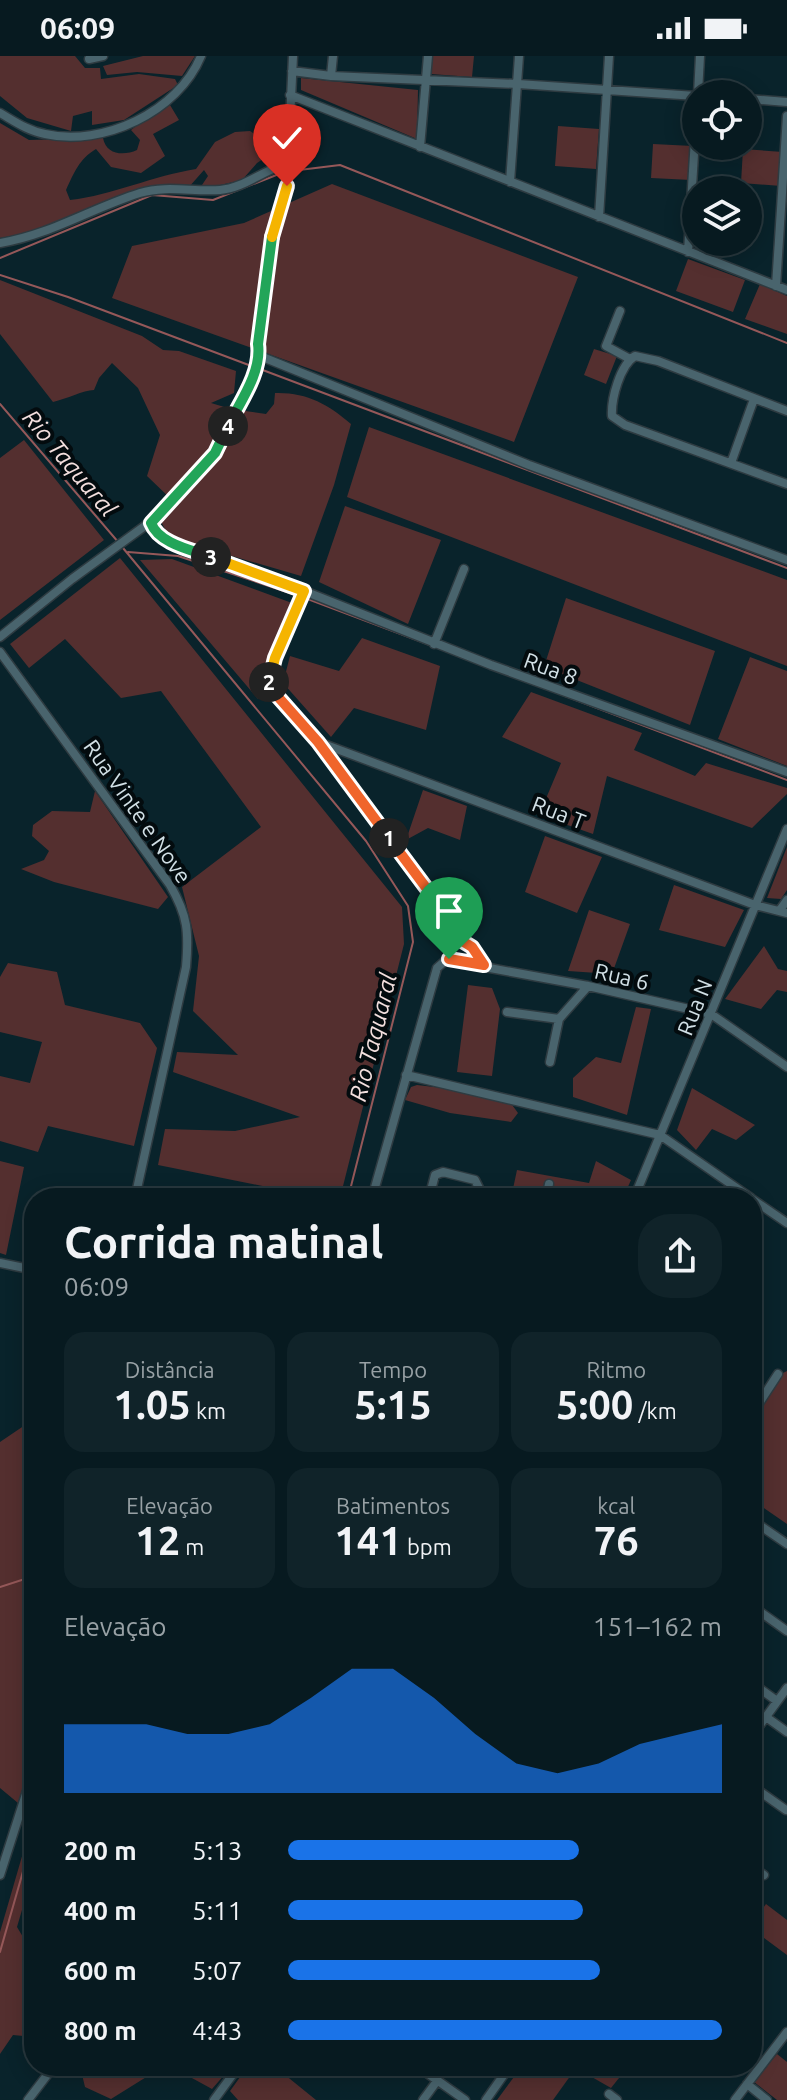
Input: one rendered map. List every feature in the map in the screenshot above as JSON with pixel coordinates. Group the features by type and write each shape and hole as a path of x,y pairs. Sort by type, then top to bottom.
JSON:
{"street":[{"path":"89,59 103,56"},
{"path":"0,113 47,135 68,137 105,131 133,122 160,106 183,84 201,56"},
{"path":"0,637 153,520 215,453 260,356 258,344 270,247 286,190 293,56"},
{"path":"331,76 333,56"},
{"path":"420,147 428,56"},
{"path":"510,182 519,56"},
{"path":"599,217 609,56"},
{"path":"698,80 700,56"},
{"path":"292,71 331,76 682,94"},
{"path":"290,95 682,250"},
{"path":"762,100 787,102"},
{"path":"776,286 787,116"},
{"path":"0,243 56,228 106,205 157,188 220,190 236,187 283,165 287,173"},
{"path":"698,256 787,290"},
{"path":"620,311 606,346 630,359 642,357 658,361 787,411"},
{"path":"260,356 529,465 787,560"},
{"path":"630,359 611,407 616,421 787,484"},
{"path":"731,463 754,399"},
{"name":"Rua 8","path":"153,520 155,533 167,540 302,595 787,772"},
{"path":"434,644 464,569"},
{"path":"302,595 275,658 270,686 318,742 433,897 449,933 472,947 484,965"},
{"name":"Rua Vinte e Nove","path":"0,652 170,885 185,913 188,935 186,967 137,1188"},
{"name":"Rua T","path":"318,742 755,905 784,912"},
{"name":"Rua N","path":"638,1188 787,829"},
{"path":"784,912 787,900"},
{"name":"Rua 6","path":"406,1075 437,968 442,961 449,959 711,1014 787,1067"},
{"path":"550,1062 559,1019 588,986"},
{"path":"507,1012 559,1019"},
{"path":"375,1188 406,1075 660,1135 737,1188"},
{"path":"432,1188 435,1175 443,1172 475,1180 479,1188"},
{"path":"548,1188 549,1184"},
{"path":"762,1206 787,1223"},
{"path":"0,1263 24,1268"},
{"path":"762,1399 778,1374"},
{"path":"762,1527 787,1544"},
{"path":"762,1613 787,1631"},
{"path":"762,1722 787,1688"},
{"path":"762,1690 777,1701"},
{"path":"766,1717 787,1732"},
{"path":"762,1793 786,1810"},
{"path":"0,1875 24,1800"},
{"path":"762,2064 787,2032"},
{"path":"28,2100 46,2076"},
{"path":"214,2100 232,2076"},
{"path":"430,2076 465,2100"},
{"path":"486,2100 503,2076"},
{"path":"735,2100 753,2076"},
{"path":"423,2100 437,2081"},
{"path":"747,2084 767,2100"}],"shaded area":[{"path":"0,56 75,56 85,68 100,68 101,79 139,74 175,79 178,85 124,120 92,125 92,111 73,116 71,131 27,118 0,96"},
{"path":"143,56 195,56 182,76 137,72 107,75 103,66"},
{"path":"432,56 474,56 472,77 431,74"},
{"path":"301,78 418,90 417,139 301,90"},
{"path":"170,105 179,120 153,134 165,156 141,173 111,167 96,149 85,157 75,172 66,190 70,200 196,169 215,142 235,132 250,131 265,141 266,157 242,180 203,189 208,176 204,170 189,187 114,202 56,228 0,238 0,123 29,140 103,138 112,151 127,153 137,150 140,140 131,130 154,112"},
{"path":"558,126 599,129 596,169 555,166"},
{"path":"653,144 682,145 682,160 692,160 691,176 682,176 682,180 651,178"},
{"path":"762,150 783,152 781,186 762,185 762,176 741,176 742,160 762,160"},
{"path":"332,184 578,277 514,442 112,298 132,246 244,223"},
{"path":"688,259 745,280 733,312 676,291"},
{"path":"0,280 142,336 163,350 179,351 236,371 234,393 211,403 266,414 274,404 275,393 286,393 325,405 351,424 334,485 301,576 177,540 169,533 162,523 159,508 171,510 174,502 147,476 160,435 138,388 112,363 99,378 94,390 53,402 0,334"},
{"path":"760,284 787,296 787,334 745,319"},
{"path":"594,349 617,356 606,384 584,375"},
{"path":"369,427 787,580 787,666 347,497"},
{"path":"24,440 104,540 0,620 0,458"},
{"path":"345,506 441,540 408,624 319,582"},
{"path":"120,558 402,907 404,944 343,1188 272,1188 158,1165 165,1129 235,1131 300,1117 173,1072 177,1052 238,1055 193,1011 199,956 182,887 261,827 161,691 121,698 65,639 29,668 10,644"},
{"path":"172,559 292,603 258,699 140,560"},
{"path":"566,598 715,651 690,725 544,667"},
{"path":"362,638 440,666 426,730 354,708 331,737 283,683 290,656 339,671"},
{"path":"750,657 787,671 787,766 718,739"},
{"path":"531,692 642,733 634,750 695,776 706,763 787,788 787,794 752,828 607,776 593,834 539,815 561,763 502,737"},
{"path":"423,790 467,806 460,840 428,828 406,840"},
{"path":"95,791 168,897 158,909 54,882 21,869 44,860 49,851 32,836 33,825 52,811 90,812"},
{"path":"545,836 602,857 577,913 525,892"},
{"path":"787,847 787,890 781,899 767,898"},
{"path":"674,885 744,910 725,947 659,930"},
{"path":"589,910 630,924 612,974 568,971"},
{"path":"764,946 778,969 787,971 787,992 777,990 761,1009 725,999"},
{"path":"8,963 57,972 65,1005 140,1023 157,1048 134,1146 48,1126 38,1152 0,1141 0,1076 30,1083 42,1042 0,1032 0,977"},
{"path":"468,985 492,988 500,1009 492,1076 457,1072"},
{"path":"636,1007 651,1009 627,1115 573,1097 573,1078 596,1057 621,1063"},
{"path":"411,1087 460,1090 510,1102 518,1113 511,1122 450,1113 405,1100"},
{"path":"692,1088 755,1125 736,1140 712,1129 696,1150 677,1130"},
{"path":"0,1161 24,1167 6,1255 0,1253"},
{"path":"596,1161 631,1180 627,1188 513,1188 517,1170 589,1183"},
{"path":"787,1371 787,1524 762,1507 762,1406"},
{"path":"24,1426 24,1784 18,1803 0,1788 0,1442"},
{"path":"24,1849 24,1903 17,1927 24,1939 24,2036 13,2035 0,2054 0,1932"},
{"path":"766,1904 787,1920 787,1955 762,1936 762,1909"},
{"path":"777,2054 787,2062 787,2100 777,2100 754,2082"},
{"path":"82,2076 148,2076 111,2099 85,2087"},
{"path":"188,2076 223,2076 212,2089"},
{"path":"241,2076 286,2076 316,2100 238,2100 230,2091"},
{"path":"515,2076 570,2076 553,2100 497,2100"},
{"path":"590,2076 621,2076 611,2088"}],"waterway":[{"path":"291,171 340,165 787,343"},
{"path":"0,258 152,195 213,200 284,172"},
{"path":"0,275 68,297 254,367"},
{"path":"260,369 787,568"},
{"name":"Rio Taquaral","path":"0,404 119,543"},
{"name":"Rio Taquaral","path":"123,548 366,841 408,906 413,942 351,1188"},
{"path":"128,552 178,556 299,596"},
{"path":"305,598 430,645"},
{"path":"560,694 787,780"},
{"name":"Rio Taquaral","path":"0,1587 24,1579"},
{"path":"0,1952 24,1868"}],"route":[{"path":"287,186 270,247 258,344 260,356 253,376 215,453 151,523 155,533 167,540 304,591 275,658 270,686 318,742 433,897 449,933 472,947 484,965 449,959"}]}
